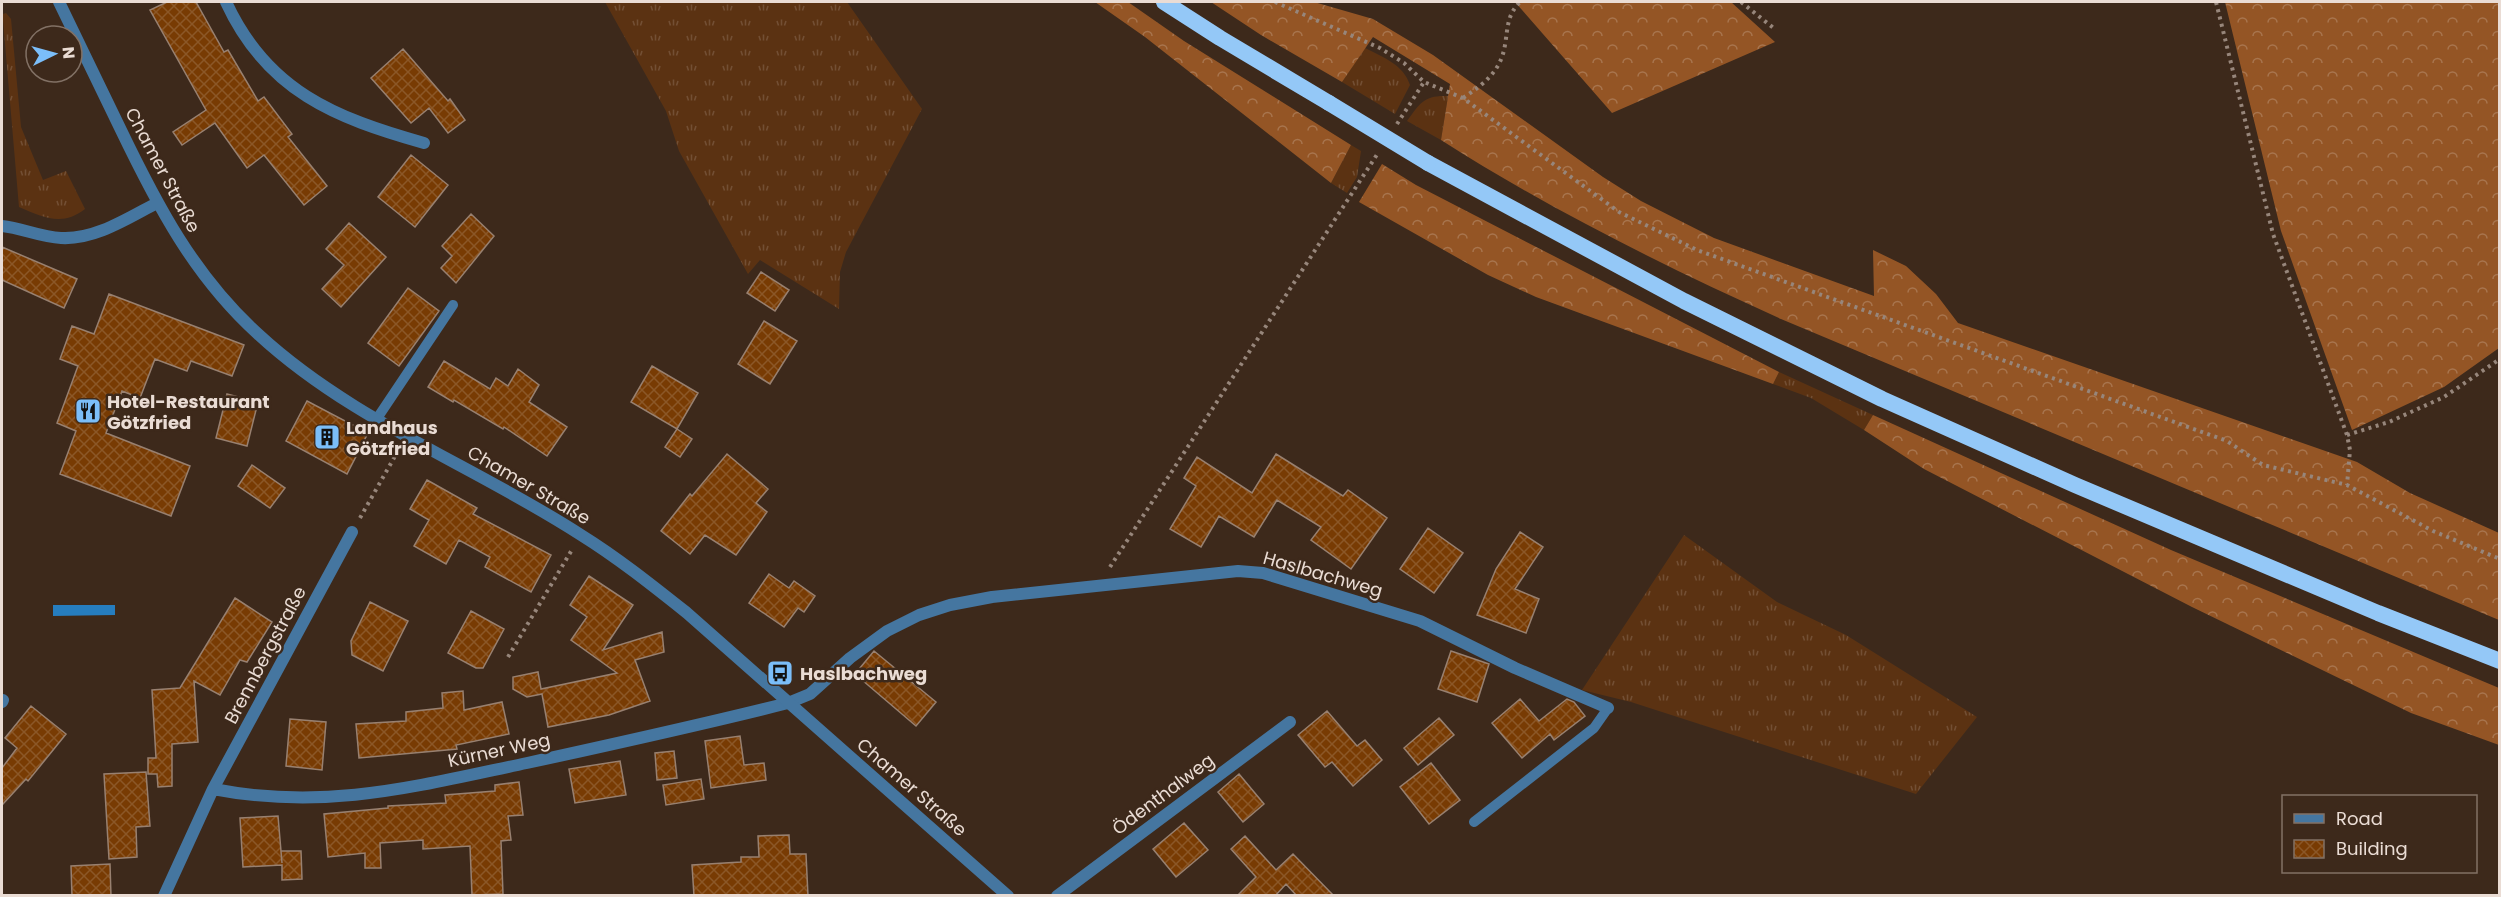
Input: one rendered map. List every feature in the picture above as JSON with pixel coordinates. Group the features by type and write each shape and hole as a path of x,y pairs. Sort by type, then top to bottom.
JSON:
{"highway":[{"path":"1164,2 1428,163 1684,301 1882,399 2086,489 2378,613 2499,661"}],"street":[{"name":"Chamer Straße","path":"59,2 157,203 185,251 257,334 322,386 376,420 581,534 687,613 1008,896"},
{"path":"226,2 250,44 275,71 307,98 375,129 424,143"},
{"path":"2,226 40,236 78,237 112,226 157,203"},
{"name":"Brennbergstraße","path":"164,896 213,789 352,532"},
{"name":"Haslbachweg","path":"788,703 810,694 850,658 887,631 919,615 950,605 992,597 1239,571 1263,573 1420,621 1515,668 1608,708"},
{"name":"Kürner Weg","path":"213,789 244,795 284,798 352,796 392,791 788,703"},
{"name":"Ödenthalweg","path":"1057,896 1290,722"}],"lane":[{"path":"376,420 453,305"},
{"path":"1474,822 1594,728 1608,708"}],"path":[{"path":"1275,2 1380,48 1404,63 1424,82 1463,98 1619,212 1697,250 2227,441 2264,465 2346,485 2433,531 2499,559"},
{"path":"1463,98 1488,81 1497,69 1505,47 1507,23 1512,10 1520,2"},
{"path":"1741,2 1776,30"},
{"path":"2216,2 2273,234 2347,435 2350,450 2346,485"},
{"path":"1391,132 1424,82"},
{"path":"1099,585 1378,152"},
{"path":"2347,435 2389,422 2444,397 2499,359"},
{"path":"352,532 407,436"},
{"path":"508,657 581,534"}],"green space":[{"path":"605,2 847,2 922,109 846,252 840,272 839,309 760,260 748,274 679,151 666,111"},
{"path":"1095,2 1128,2 1184,41 1351,145 1331,183 1145,37"},
{"path":"1211,2 1314,2 1373,19 1433,55 1603,177 1641,201 1714,238 1874,296 1873,250 1906,266 1936,294 1958,323 2357,462 2410,493 2499,533 2499,620 1781,319 1694,278 1565,213 1441,140 1450,84 1373,37 1342,82 1261,35"},
{"path":"1515,2 1731,2 1775,42 1612,113"},
{"path":"2225,2 2499,2 2499,348 2444,387 2352,430 2281,231"},
{"path":"6,13 11,19 21,127 43,180 66,171 85,209 68,218 52,219 19,207 3,20 3,14"},
{"path":"1365,48 1392,62 1407,78 1410,85 1395,114 1342,82"},
{"path":"1448,96 1441,140 1407,121 1423,101 1433,97"},
{"path":"1351,145 1361,151 1357,177 1347,193 1331,183"},
{"path":"1382,164 1416,185 1779,372 1773,384 1536,297 1488,275 1359,202"},
{"path":"1779,372 1873,415 1864,430 1811,398 1773,384"},
{"path":"1873,415 2171,550 2499,688 2499,745 2411,713 2192,607 1924,469 1864,430"},
{"path":"1684,535 1777,602 1846,635 1977,717 1916,794 1631,702 1582,690"}],"water":[{"path":"53,605 115,605 115,615 53,616"}],"building":[{"path":"167,2 196,2 224,52 228,50 258,101 264,97 292,134 288,137 327,186 304,205 264,155 247,168 215,123 182,145 173,132 206,110 150,10"},
{"path":"403,49 448,101 450,99 465,120 448,133 429,108 411,123 371,78"},
{"path":"411,155 448,185 415,227 378,197"},
{"path":"471,214 494,236 456,283 441,268 452,256 442,246"},
{"path":"349,223 386,257 341,307 322,289 344,265 326,249"},
{"path":"2,247 77,279 64,308 2,280"},
{"path":"761,272 789,290 775,311 747,293"},
{"path":"408,288 439,311 399,366 368,343"},
{"name":"Hotel-Restaurant Götzfried","path":"109,294 244,345 232,376 191,361 187,371 155,359 140,398 122,391 106,433 190,466 171,516 60,474 76,431 57,423 78,366 60,359 72,326 94,334"},
{"path":"764,321 797,341 770,384 738,364"},
{"path":"444,361 490,389 496,378 508,386 518,369 539,385 529,402 567,427 547,456 504,427 503,429 428,387"},
{"path":"652,366 698,393 677,429 631,402"},
{"path":"227,394 258,402 247,446 216,438"},
{"name":"Landhaus Götzfried","path":"307,401 368,433 347,474 286,441"},
{"path":"677,429 692,439 680,457 665,447"},
{"path":"727,454 768,489 756,503 767,512 736,555 705,535 690,554 661,531 690,494 692,496"},
{"path":"1276,454 1343,496 1348,490 1387,518 1351,569 1311,540 1321,527 1277,500 1254,537 1219,516 1201,547 1170,529 1196,486 1184,478 1197,457 1252,493"},
{"path":"252,465 285,488 270,508 238,486"},
{"path":"427,480 477,508 473,514 551,555 531,592 485,567 490,557 459,540 446,564 414,546 429,520 410,509"},
{"path":"1428,528 1463,553 1434,593 1400,569"},
{"path":"1520,532 1543,547 1515,589 1539,599 1526,633 1477,615 1496,569"},
{"path":"769,574 789,588 794,581 815,596 804,612 798,608 784,627 749,603"},
{"path":"589,576 633,605 603,650 662,632 664,652 635,660 650,701 609,715 548,727 542,694 527,697 513,689 513,677 538,672 541,689 617,673 571,640 587,617 570,605"},
{"path":"235,598 272,622 247,662 240,660 220,695 194,681 198,742 172,744 172,786 158,787 157,774 148,774 148,758 156,758 152,690 180,688"},
{"path":"370,602 408,621 383,671 352,655 351,641"},
{"path":"471,611 504,629 483,668 476,668 448,653"},
{"path":"874,651 936,702 916,726 855,674"},
{"path":"1451,651 1489,664 1477,702 1438,689"},
{"path":"463,691 464,710 502,702 509,734 456,745 457,749 359,758 356,724 406,721 406,712 443,708 442,693"},
{"path":"1520,699 1539,721 1567,699 1574,702 1585,716 1554,740 1550,734 1522,758 1492,723"},
{"path":"31,706 66,734 28,781 26,779 2,805 2,768 17,748 5,738"},
{"path":"1327,711 1357,746 1365,740 1382,760 1353,786 1332,762 1325,767 1298,735"},
{"path":"1439,718 1454,735 1418,765 1404,748"},
{"path":"290,719 326,722 322,770 286,766"},
{"path":"740,736 744,765 764,763 766,780 711,788 705,741"},
{"path":"674,751 677,778 657,780 655,753"},
{"path":"620,761 626,795 575,803 569,769"},
{"path":"1431,763 1460,800 1429,824 1400,787"},
{"path":"146,772 150,826 136,827 137,857 109,859 104,774"},
{"path":"1239,774 1264,804 1243,822 1218,792"},
{"path":"701,779 704,799 666,805 663,785"},
{"path":"519,782 523,815 508,816 511,840 501,841 503,894 472,895 470,846 423,849 423,840 380,843 381,868 365,868 365,853 328,857 324,814 388,808 388,806 446,803 445,795 495,791 495,785"},
{"path":"278,816 282,863 281,851 301,851 302,879 282,880 282,865 243,867 240,818"},
{"path":"1184,823 1208,850 1176,877 1153,849"},
{"path":"789,835 790,854 806,854 808,896 694,896 692,865 741,862 741,857 759,857 758,836"},
{"path":"1245,836 1276,870 1293,854 1334,896 1297,896 1286,884 1275,896 1237,896 1256,877 1231,849"},
{"path":"110,864 111,896 72,896 71,866"}],"place":[{"name":"Hotel-Restaurant Götzfried","path":"88,411"},
{"name":"Landhaus Götzfried","path":"327,437"},
{"name":"Haslbachweg","path":"780,673"}]}
